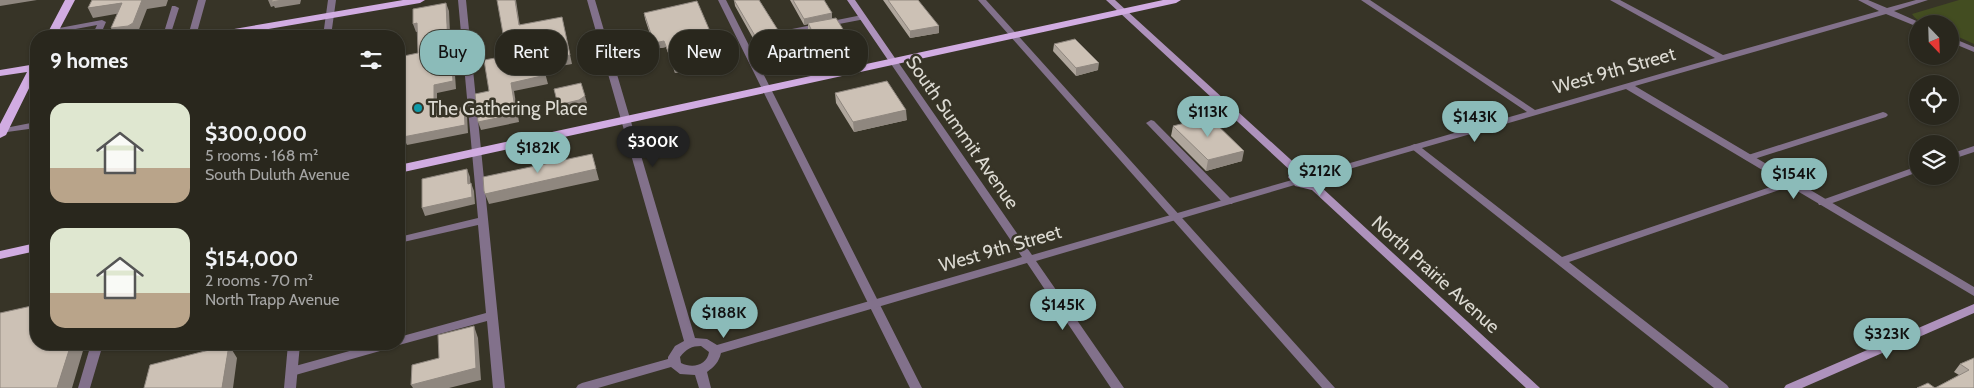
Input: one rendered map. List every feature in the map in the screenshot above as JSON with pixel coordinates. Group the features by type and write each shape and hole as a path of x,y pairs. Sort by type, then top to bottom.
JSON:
{"main road":[{"path":"54,30 70,0"},
{"path":"245,30 420,0"},
{"path":"405,168 1176,0"},
{"path":"0,73 30,67"},
{"path":"1,133 30,77"},
{"path":"0,255 30,248"}],"street":[{"path":"194,30 202,0"},
{"path":"328,30 332,0"},
{"path":"462,0 500,388"},
{"path":"591,0 692,343"},
{"path":"722,0 916,388"},
{"name":"South Summit Avenue","path":"851,0 1118,388"},
{"path":"982,0 1329,388"},
{"path":"1110,0 1297,177 1302,186 1315,181"},
{"path":"1365,0 1534,113"},
{"path":"1614,0 1722,58"},
{"path":"1862,0 1909,21"},
{"name":"West 9th Street","path":"1315,181 1414,148 1924,0"},
{"path":"168,30 174,8"},
{"path":"797,30 862,17"},
{"path":"66,30 102,22 99,30"},
{"path":"1959,43 1974,50"},
{"path":"1628,86 1974,292"},
{"path":"1748,158 1883,115"},
{"path":"1151,123 1228,202"},
{"path":"1,133 30,126"},
{"path":"1414,148 1724,388"},
{"path":"1959,154 1974,149"},
{"path":"1823,203 1909,172"},
{"name":"West 9th Street","path":"715,350 1228,202 1297,177"},
{"name":"North Prairie Avenue","path":"1315,181 1534,388"},
{"path":"1561,262 1791,183"},
{"path":"405,239 484,220"},
{"path":"1790,388 1974,308"},
{"path":"405,339 493,315"},
{"path":"708,343 715,350 714,359 711,364 700,370 686,371 680,369 674,362 676,352 685,345 708,343"},
{"path":"84,388 95,350"},
{"path":"290,388 294,350"},
{"path":"292,371 368,350"},
{"path":"582,388 674,362"},
{"path":"700,370 705,388"}],"green space":[{"path":"1959,0 1974,0 1974,44 1959,37 1959,15 1912,14"}],"building":[{"path":"92,0 142,0 133,23 128,26 111,28 122,3 88,8"},
{"path":"497,0 515,0 519,25 562,17 565,30 502,30"},
{"path":"734,0 759,0 778,30 752,30"},
{"path":"793,0 824,0 832,13 804,19"},
{"path":"888,0 918,0 939,26 910,31"},
{"path":"697,1 709,30 669,30 669,54 664,41 659,42 659,30 650,30 644,13"},
{"path":"446,3 447,30 420,30 420,75 453,75 453,81 434,85 434,113 464,107 465,125 405,137 405,56 418,53 417,23 413,24 413,9"},
{"path":"836,18 844,30 806,30 811,29 808,23"},
{"path":"1075,39 1099,63 1076,68 1054,44"},
{"path":"567,41 570,55 567,56"},
{"path":"495,58 495,75 546,75 511,83 516,114 478,122 475,94 489,91 485,60"},
{"path":"887,81 906,110 853,122 835,93"},
{"path":"581,83 585,96 579,100 558,105 554,89"},
{"path":"1209,117 1244,151 1208,160 1173,126"},
{"path":"592,154 596,169 485,194 483,177"},
{"path":"467,169 468,184 471,183 472,197 422,208 422,179"},
{"path":"30,306 30,350 69,350 57,388 0,388 0,313"},
{"path":"474,326 476,368 411,385 412,365 439,358 438,335"},
{"path":"209,350 228,350 222,388 144,388 150,365"},
{"path":"1974,358 1974,388 1935,388 1969,370 1960,364"},
{"path":"1928,383 1935,388 1917,388"}],"place":[{"name":"The Gathering Place","path":"418,108"}]}
